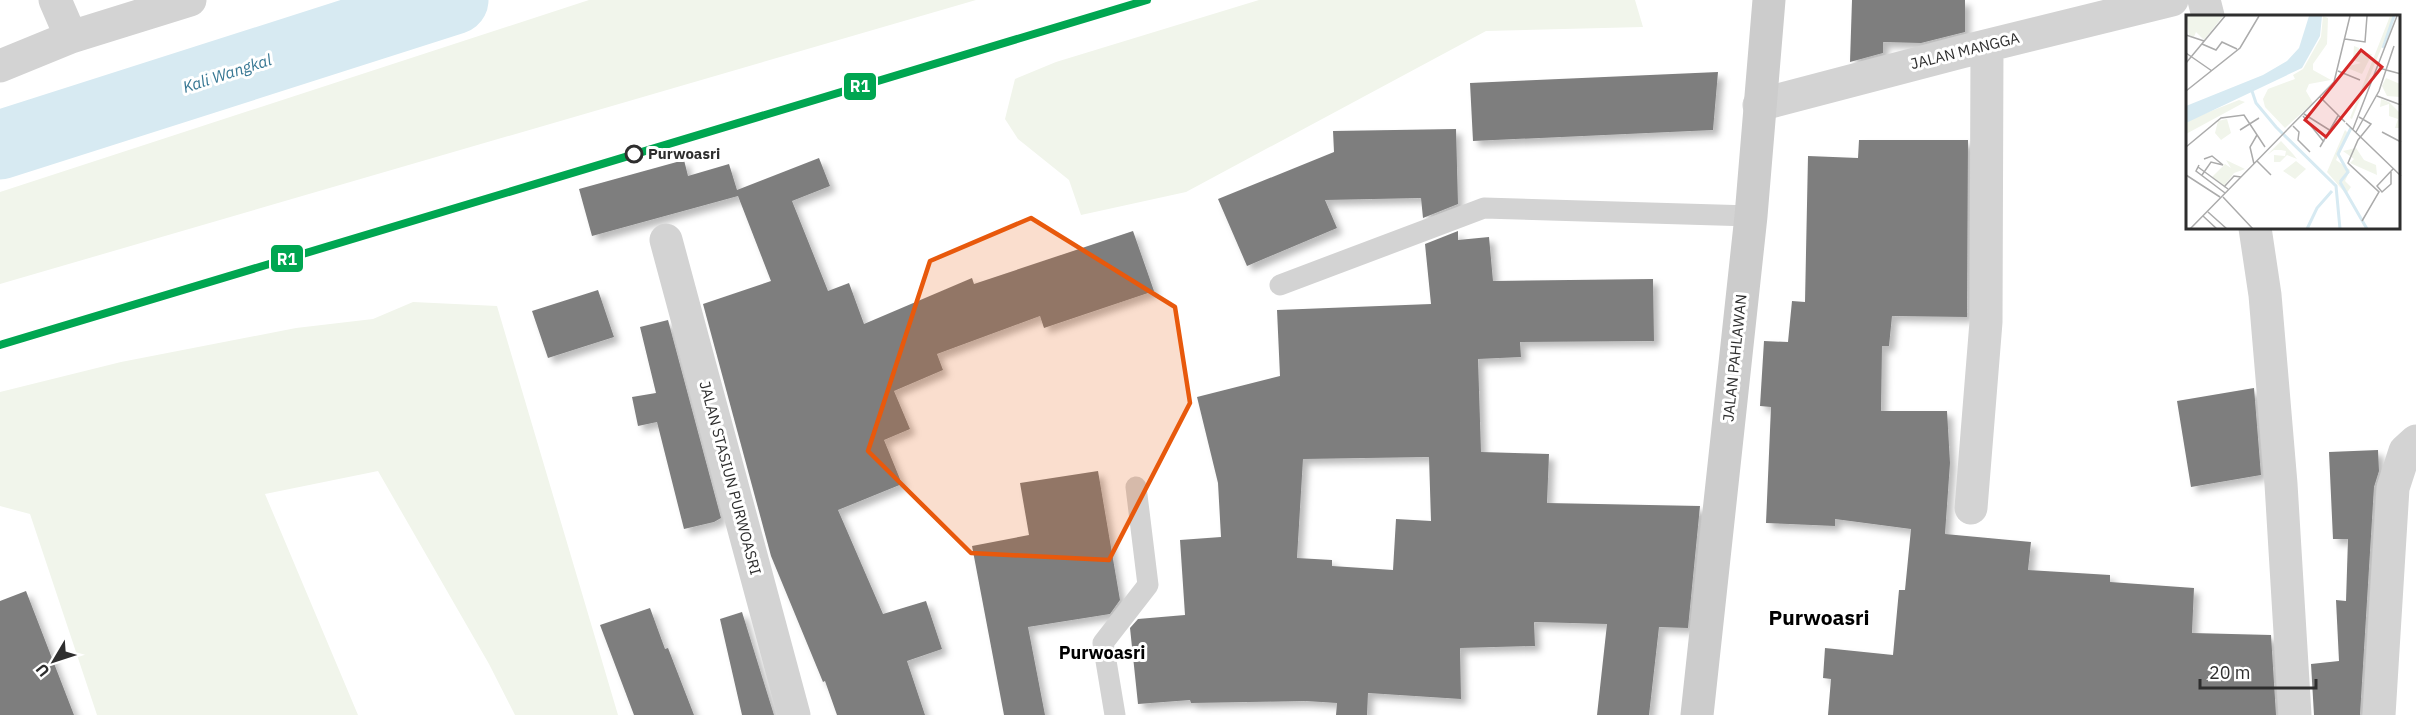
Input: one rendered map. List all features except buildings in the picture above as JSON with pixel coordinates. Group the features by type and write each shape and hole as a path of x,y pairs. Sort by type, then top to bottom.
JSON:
{"main road":[{"name":"JALAN PAHLAWAN","path":"1697,715 1750,216 1769,0"}],"street":[{"path":"54,0 71,37"},
{"path":"0,66 71,37 190,0"},
{"name":"JALAN MANGGA","path":"1759,105 2172,0"},
{"path":"2204,0 2208,15"},
{"path":"1971,508 1986,322 1987,46"},
{"path":"2255,230 2265,295 2281,484 2295,715"},
{"name":"JALAN STASIUN PURWOASRI","path":"666,240 794,715"},
{"path":"2379,715 2393,488 2405,451 2416,441"}],"lane":[{"path":"1280,285 1484,208 1750,216"},
{"path":"1115,715 1103,643 1148,585 1136,487"}],"highlighted area":[{"path":"1031,218 1175,307 1190,403 1109,560 971,553 868,451 930,261"}],"shaded area":[{"path":"589,0 976,0 0,284 0,192"},
{"path":"1259,0 1635,0 1643,27 1486,31 1186,192 1081,215 1069,180 1018,139 1005,119 1015,79 1056,62"},
{"path":"413,302 497,306 618,715 515,715 489,664 378,471 265,494 358,715 97,715 30,514 0,506 0,392 121,362 296,328 373,319"}],"waterway":[{"name":"Kali Wangkal","path":"0,145 454,0"}],"transit line":[{"name":"R1","path":"0,345 1147,0"}],"place":[{"name":"Purwoasri","path":"634,154"}],"district":[{"name":"Purwoasri","path":"1819,618"},
{"name":"Purwoasri","path":"1102,653"}]}
